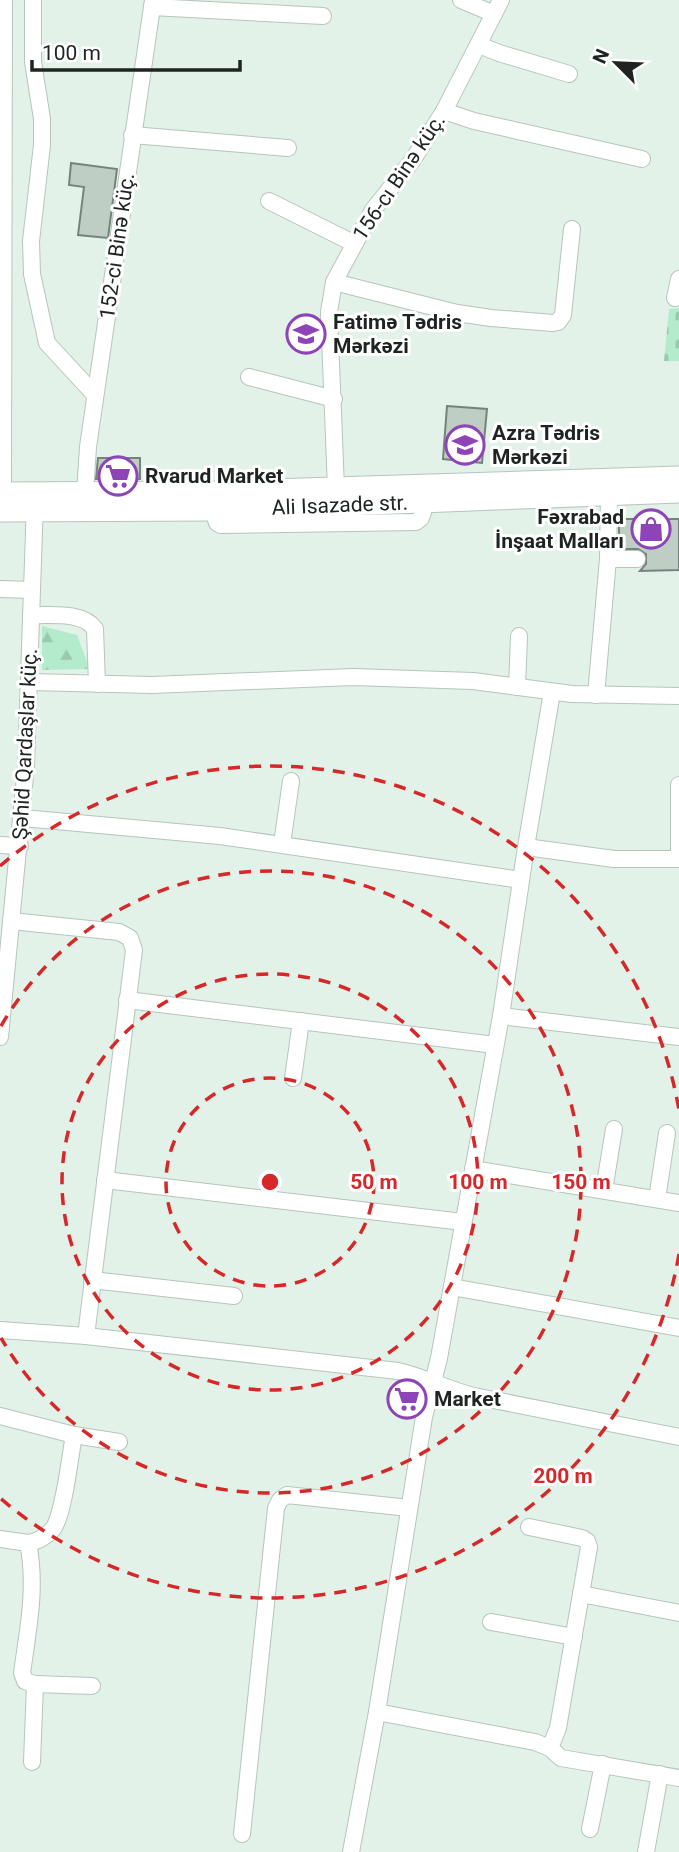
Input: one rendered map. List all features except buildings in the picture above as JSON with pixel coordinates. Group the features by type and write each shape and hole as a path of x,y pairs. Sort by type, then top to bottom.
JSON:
{"main road":[{"name":"Ali Isazade str.","path":"1,502 213,510 426,503 609,488 679,477"},
{"name":"Ali Isazade str.","path":"35,502 85,493 336,489 609,488 679,492"}],"street":[{"path":"1,502 4,0"},
{"path":"33,0 33,62 42,119 42,145 31,241 32,274 47,343 95,395"},
{"path":"461,0 498,7"},
{"path":"152,4 260,6 323,16"},
{"name":"152-ci Binə küç.","path":"85,493 95,395 152,4"},
{"name":"156-cı Binə küç.","path":"336,489 330,312 334,282 373,210 412,161 444,111 498,7"},
{"path":"479,45 569,74"},
{"path":"444,111 474,121 642,159"},
{"path":"132,135 289,148"},
{"path":"269,201 353,243"},
{"path":"334,282 457,313 552,323 558,321 563,314 572,229"},
{"path":"675,299 679,279"},
{"path":"249,377 334,399"},
{"path":"596,695 608,559 609,488"},
{"name":"Şəhid Qardaşlar küç.","path":"0,1027 5,943 11,921 7,892 20,846 23,818 35,502"},
{"path":"608,559 637,559"},
{"path":"0,589 32,590"},
{"path":"31,615 81,618 90,622 94,629 97,684"},
{"path":"517,687 519,636"},
{"path":"30,682 165,684 353,677 472,681 596,695 679,696"},
{"path":"351,1852 377,1713 424,1417 434,1382 501,1016 552,692"},
{"path":"282,844 291,780"},
{"path":"526,847 614,859 679,859 679,785"},
{"path":"23,818 282,844 521,880"},
{"path":"0,845 20,846"},
{"path":"11,921 119,932 125,934 133,943 86,1336"},
{"path":"127,1000 495,1045"},
{"path":"501,1016 679,1037"},
{"path":"293,1078 301,1021"},
{"path":"604,1190 614,1129"},
{"path":"657,1199 667,1133"},
{"path":"473,1169 679,1203"},
{"path":"104,1180 463,1222"},
{"path":"92,1280 234,1296"},
{"path":"452,1287 679,1328"},
{"path":"0,1330 86,1336 398,1371 434,1382 455,1392 679,1437"},
{"path":"0,1416 74,1435 119,1442"},
{"path":"0,1539 28,1543 47,1535 53,1529 58,1518 74,1435"},
{"path":"242,1834 276,1508 280,1500 287,1495 409,1508"},
{"path":"529,1527 582,1538 587,1541 589,1547 558,1728 550,1748"},
{"path":"28,1543 33,1568 33,1591 22,1673 25,1681 35,1684 92,1686"},
{"path":"581,1594 679,1613"},
{"path":"491,1622 574,1637"},
{"path":"32,1762 35,1684"},
{"path":"377,1713 535,1742 550,1748 561,1758 679,1778"},
{"path":"590,1829 603,1764"},
{"path":"646,1852 660,1774"}],"green space":[{"path":"679,308 679,361 664,361 669,309"},
{"path":"42,626 77,635 90,669 42,670"}],"place":[{"name":"Fatimə Tədris Mərkəzi","path":"306,334"},
{"name":"Azra Tədris Mərkəzi","path":"465,445"},
{"name":"Rvarud Market","path":"118,476"},
{"name":"Fəxrabad İnşaat Malları","path":"651,529"},
{"name":"Market","path":"407,1399"}]}
